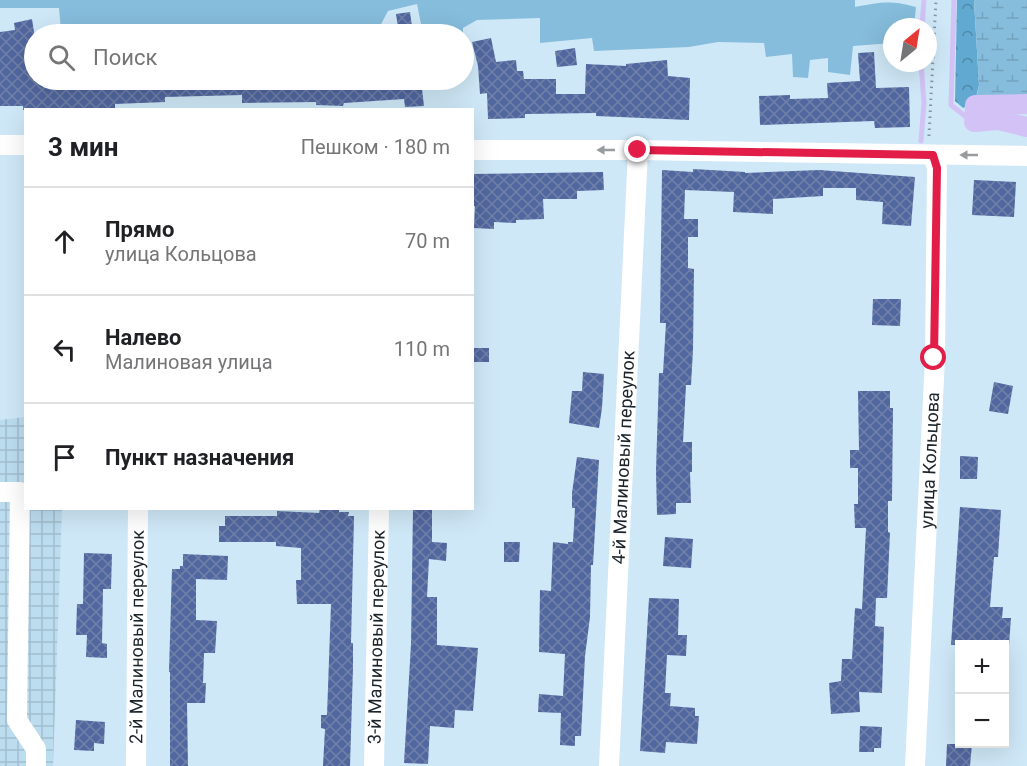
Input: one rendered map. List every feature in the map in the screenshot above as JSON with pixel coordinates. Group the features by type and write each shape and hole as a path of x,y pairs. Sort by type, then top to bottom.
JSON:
{"street":[{"path":"0,145 24,145"},
{"path":"474,150 1027,156"},
{"name":"4-й Малиновый переулок","path":"609,766 638,150"},
{"name":"улица Кольцова","path":"915,766 934,358 937,168 933,155"},
{"path":"0,492 20,492 17,720 36,749 36,766"},
{"name":"2-й Малиновый переулок","path":"136,766 138,510"},
{"name":"3-й Малиновый переулок","path":"375,766 379,510"}],"path":[{"path":"933,155 929,142 936,0"}],"shaded area":[{"path":"24,417 24,510 62,510 53,766 0,766 0,420"}],"green space":[{"path":"0,0 855,0 855,7 900,3 916,7 915,18 883,18 883,44 853,46 850,75 828,72 828,58 810,60 808,78 793,77 792,54 766,57 764,43 718,42 689,47 594,51 592,38 540,43 540,18 477,20 470,24 421,24 417,4 388,11 381,24 60,24 59,8 0,8"},
{"path":"957,0 974,0 979,85 975,102 963,108 955,101"},
{"path":"974,0 1027,0 1027,104 975,105 979,85"}],"building":[{"path":"410,12 412,24 398,24 396,14"},
{"path":"32,19 33,24 24,24 24,90 422,90 424,106 405,107 404,99 344,103 343,106 316,105 316,102 242,103 242,95 165,97 165,102 115,104 115,108 24,108 23,110 23,106 0,106 0,32 15,30 14,23"},
{"path":"491,38 496,62 516,60 517,71 523,71 524,79 556,79 556,94 585,94 586,64 626,66 626,64 667,60 668,76 690,78 689,120 596,116 596,113 525,114 525,118 488,119 487,93 480,94 474,42"},
{"path":"575,48 577,65 557,67 555,51"},
{"path":"874,52 876,88 909,87 910,127 875,128 874,121 760,125 759,96 790,95 790,99 828,98 827,83 860,81 858,53"},
{"path":"693,169 745,173 819,170 915,177 911,226 882,224 883,202 856,200 856,188 823,188 823,196 773,199 773,214 733,212 734,192 685,190 684,219 698,219 698,237 688,237 688,268 694,269 693,350 691,385 686,385 683,442 692,442 691,503 676,503 676,514 657,515 659,373 663,373 666,323 660,323 662,170 693,172"},
{"path":"603,172 604,190 577,191 577,199 543,199 544,219 516,220 516,223 494,222 494,229 474,228 474,174"},
{"path":"974,180 1016,182 1014,217 972,215"},
{"path":"873,299 901,299 900,326 872,325"},
{"path":"474,348 489,348 489,362 474,362"},
{"path":"583,372 604,374 599,428 569,423 572,391 582,391"},
{"path":"994,382 1013,386 1008,414 989,411"},
{"path":"858,391 890,391 890,408 893,408 892,501 888,501 888,532 890,533 887,598 876,598 875,626 884,627 882,693 859,692 860,712 831,714 829,683 841,681 842,659 852,659 855,608 862,609 866,528 855,528 854,504 858,504 858,468 850,468 850,450 859,450"},
{"path":"960,456 978,457 977,479 960,479"},
{"path":"577,457 599,460 581,736 575,736 575,746 560,745 561,713 538,712 539,694 563,696 565,654 539,652 540,590 551,591 553,542 568,544 568,542 573,542 575,508 572,508 572,493"},
{"path":"960,507 1001,510 998,557 994,557 990,607 1003,607 1002,618 1011,618 1009,645 1009,640 955,640 955,645 951,645"},
{"path":"320,510 339,510 339,512 349,512 348,516 354,516 350,766 323,766 325,729 321,728 321,715 327,715 331,604 297,604 296,580 301,580 301,548 276,546 276,542 219,542 219,526 225,526 225,516 277,516 277,511 319,513"},
{"path":"413,510 432,510 432,542 447,543 446,561 429,559 427,597 437,597 437,645 478,648 473,711 455,710 454,728 430,726 428,764 404,763 411,644"},
{"path":"665,537 693,539 691,568 663,566"},
{"path":"504,542 520,542 519,562 504,562"},
{"path":"84,553 112,554 111,589 103,589 102,643 107,644 107,658 86,657 87,635 76,635 77,604 83,604"},
{"path":"183,554 228,556 227,580 196,579 196,620 217,621 215,653 204,653 205,703 187,703 188,766 170,766 169,672 172,569 180,569 180,566 183,566"},
{"path":"649,598 679,599 678,635 687,635 686,656 667,655 665,693 671,693 670,706 695,708 695,716 699,716 697,744 666,742 665,753 640,751"},
{"path":"76,720 105,722 104,744 94,743 94,751 74,750"},
{"path":"860,726 882,727 881,748 874,748 874,752 859,752"},
{"path":"947,744 955,744 955,748 972,748 970,766 946,766"}],"waterway":[{"path":"923,18 924,0"},
{"path":"954,0 951,105 965,116 982,117"},
{"path":"921,141 924,103 922,72"},
{"path":"1027,104 975,105 974,122 998,120 1027,127"}],"route":[{"path":"638,150 933,155 937,168 934,358"}]}
